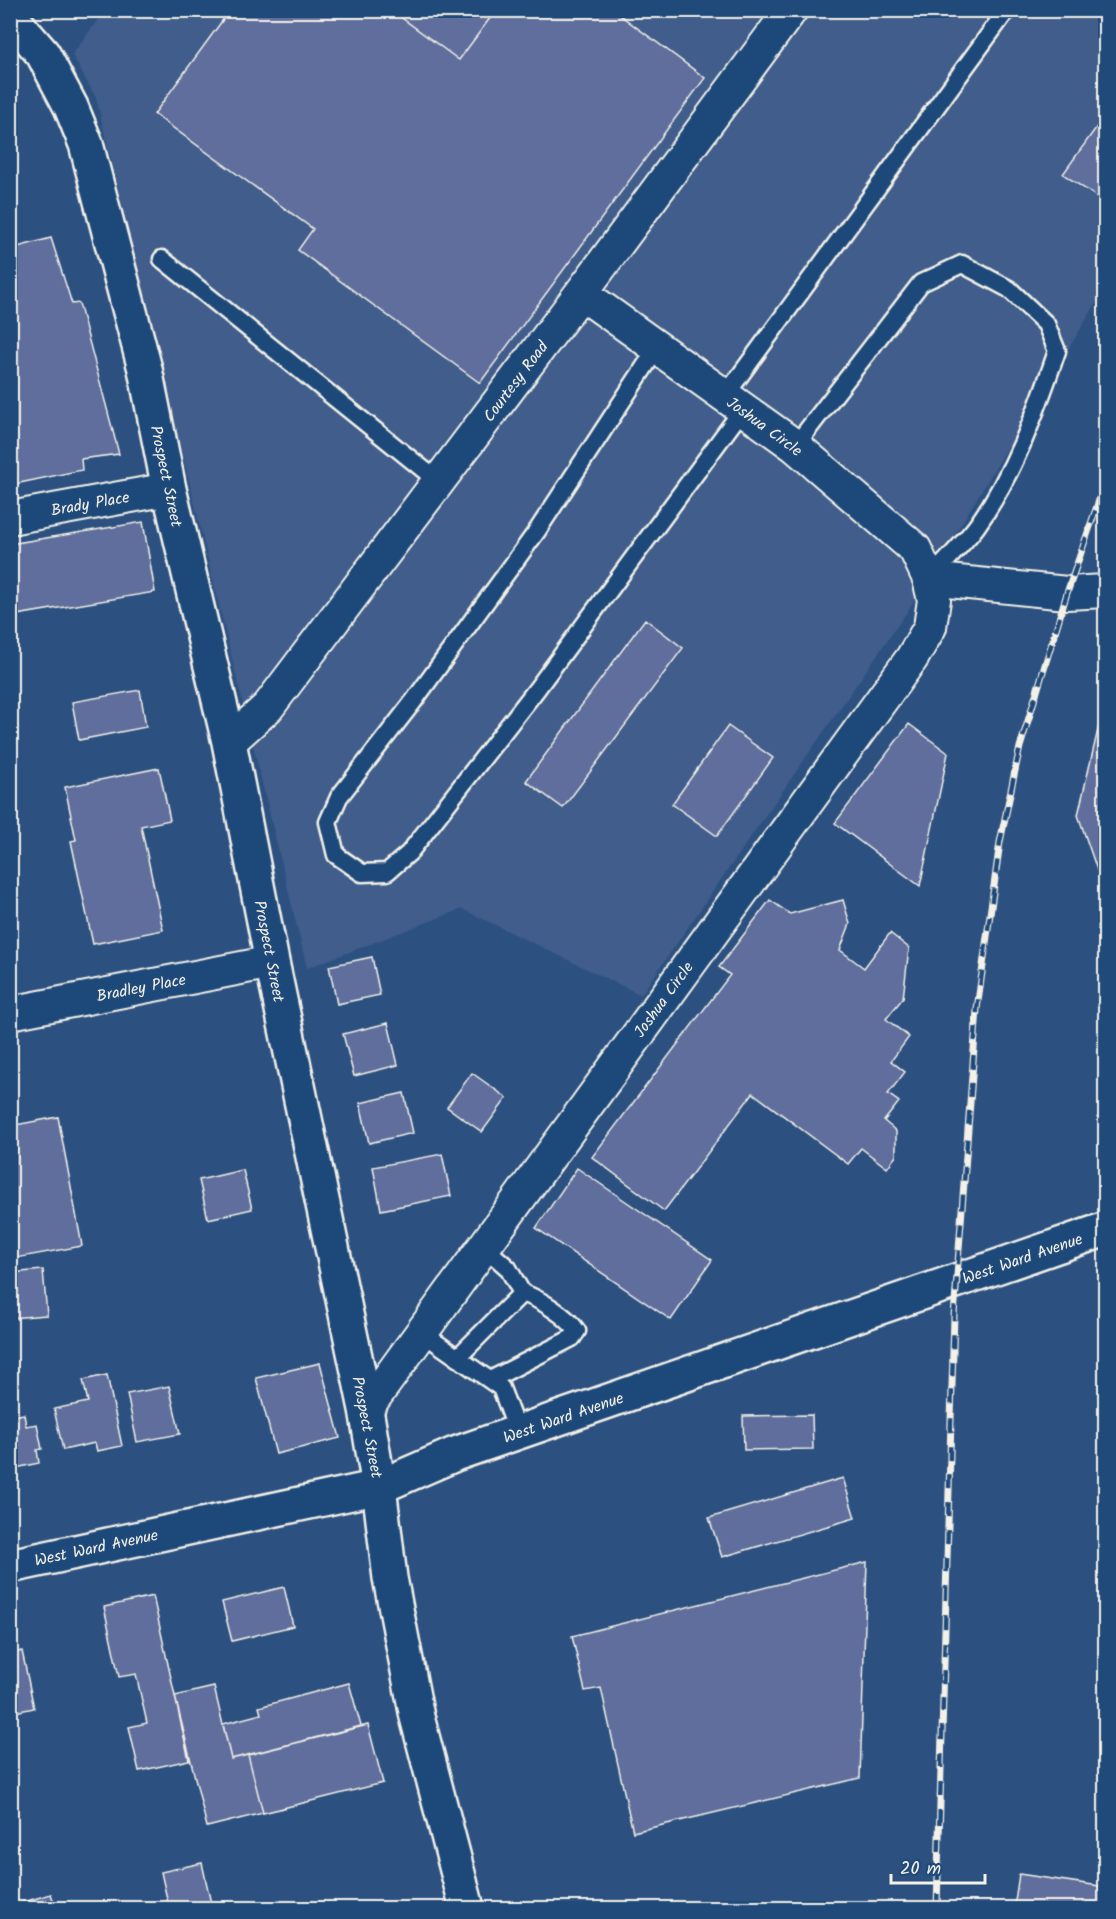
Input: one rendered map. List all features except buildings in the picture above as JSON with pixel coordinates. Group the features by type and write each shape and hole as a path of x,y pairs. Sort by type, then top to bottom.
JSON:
{"street":[{"name":"Courtesy Road","path":"229,741 268,706 581,294 791,10"},
{"name":"Prospect Street","path":"10,16 43,54 71,107 86,144 145,369 168,489 229,741 272,962 366,1408 379,1487 390,1578 417,1717 467,1908"},
{"name":"Joshua Circle","path":"366,1408 912,658 930,627 934,600 929,579 915,549 795,446 581,294"},
{"name":"Brady Place","path":"10,518 168,489"},
{"path":"929,579 1067,593 1106,591"},
{"name":"Bradley Place","path":"10,1013 272,962"},
{"name":"West Ward Avenue","path":"10,1566 379,1487 455,1454 1106,1229"}],"lane":[{"path":"657,348 537,531 413,702 339,797 328,822 336,855 362,873 387,872 409,853 536,690 1007,10"},
{"path":"162,259 439,482"},
{"path":"795,446 921,283 962,264 1009,289 1046,324 1057,351 1038,406 1004,480 976,527 929,579"},
{"path":"483,1246 508,1268 522,1293 531,1295 572,1323 577,1331 572,1338 490,1380"},
{"path":"456,1359 522,1293"},
{"path":"421,1332 456,1359 501,1388 518,1432"}],"shaded area":[{"path":"105,10 1105,11 1105,289 911,606 641,995 462,909 307,968 96,98 72,55"}],"railway":[{"path":"937,1908 954,1316 977,1009 1000,842 1020,747 1067,593 1106,480"}]}
